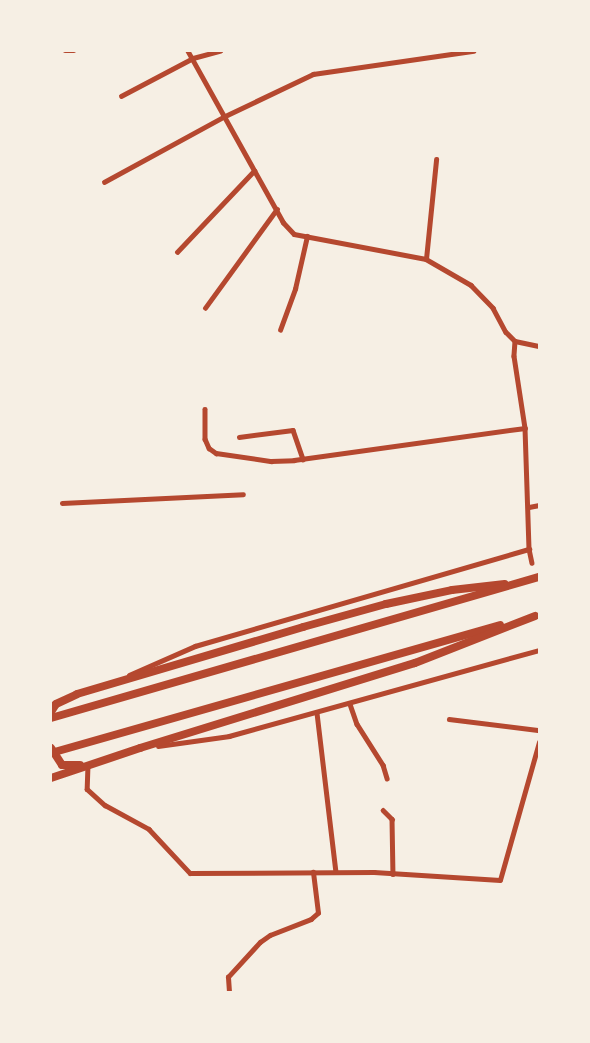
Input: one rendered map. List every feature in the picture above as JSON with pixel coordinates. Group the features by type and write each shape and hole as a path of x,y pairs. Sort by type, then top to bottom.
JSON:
{"highway":[{"path":"51,718 539,577"},
{"path":"51,698 77,694 386,604 452,590 528,581"},
{"path":"51,778 415,663 537,615"},
{"path":"88,765 62,765 51,750 537,615"},
{"path":"51,712 56,704 77,694"}],"street":[{"path":"65,51 74,51"},
{"path":"188,51 283,222 294,234 426,259 471,285 493,308 506,332 515,341 539,346"},
{"path":"121,96 193,58 220,51"},
{"path":"104,182 223,117 313,74 473,51"},
{"path":"426,259 436,160"},
{"path":"177,252 254,171"},
{"path":"205,308 277,209"},
{"path":"280,330 295,289 307,236"},
{"path":"515,341 514,356 525,428 529,549 532,563"},
{"path":"205,410 205,439 209,448 216,453 271,461 303,459 525,428"},
{"path":"239,437 293,430 303,459"},
{"path":"62,503 243,494"},
{"path":"529,507 539,505"},
{"path":"108,685 195,646 529,549"},
{"path":"140,748 229,736 539,650"},
{"path":"350,704 357,724 383,765 387,778"},
{"path":"317,713 336,872"},
{"path":"450,719 539,730"},
{"path":"88,765 87,789 105,805 149,829 190,873 336,872 500,880 537,765 539,742"},
{"path":"383,810 392,819 393,874"},
{"path":"229,992 228,977 260,942 270,935 311,919 318,913 313,872"}]}
